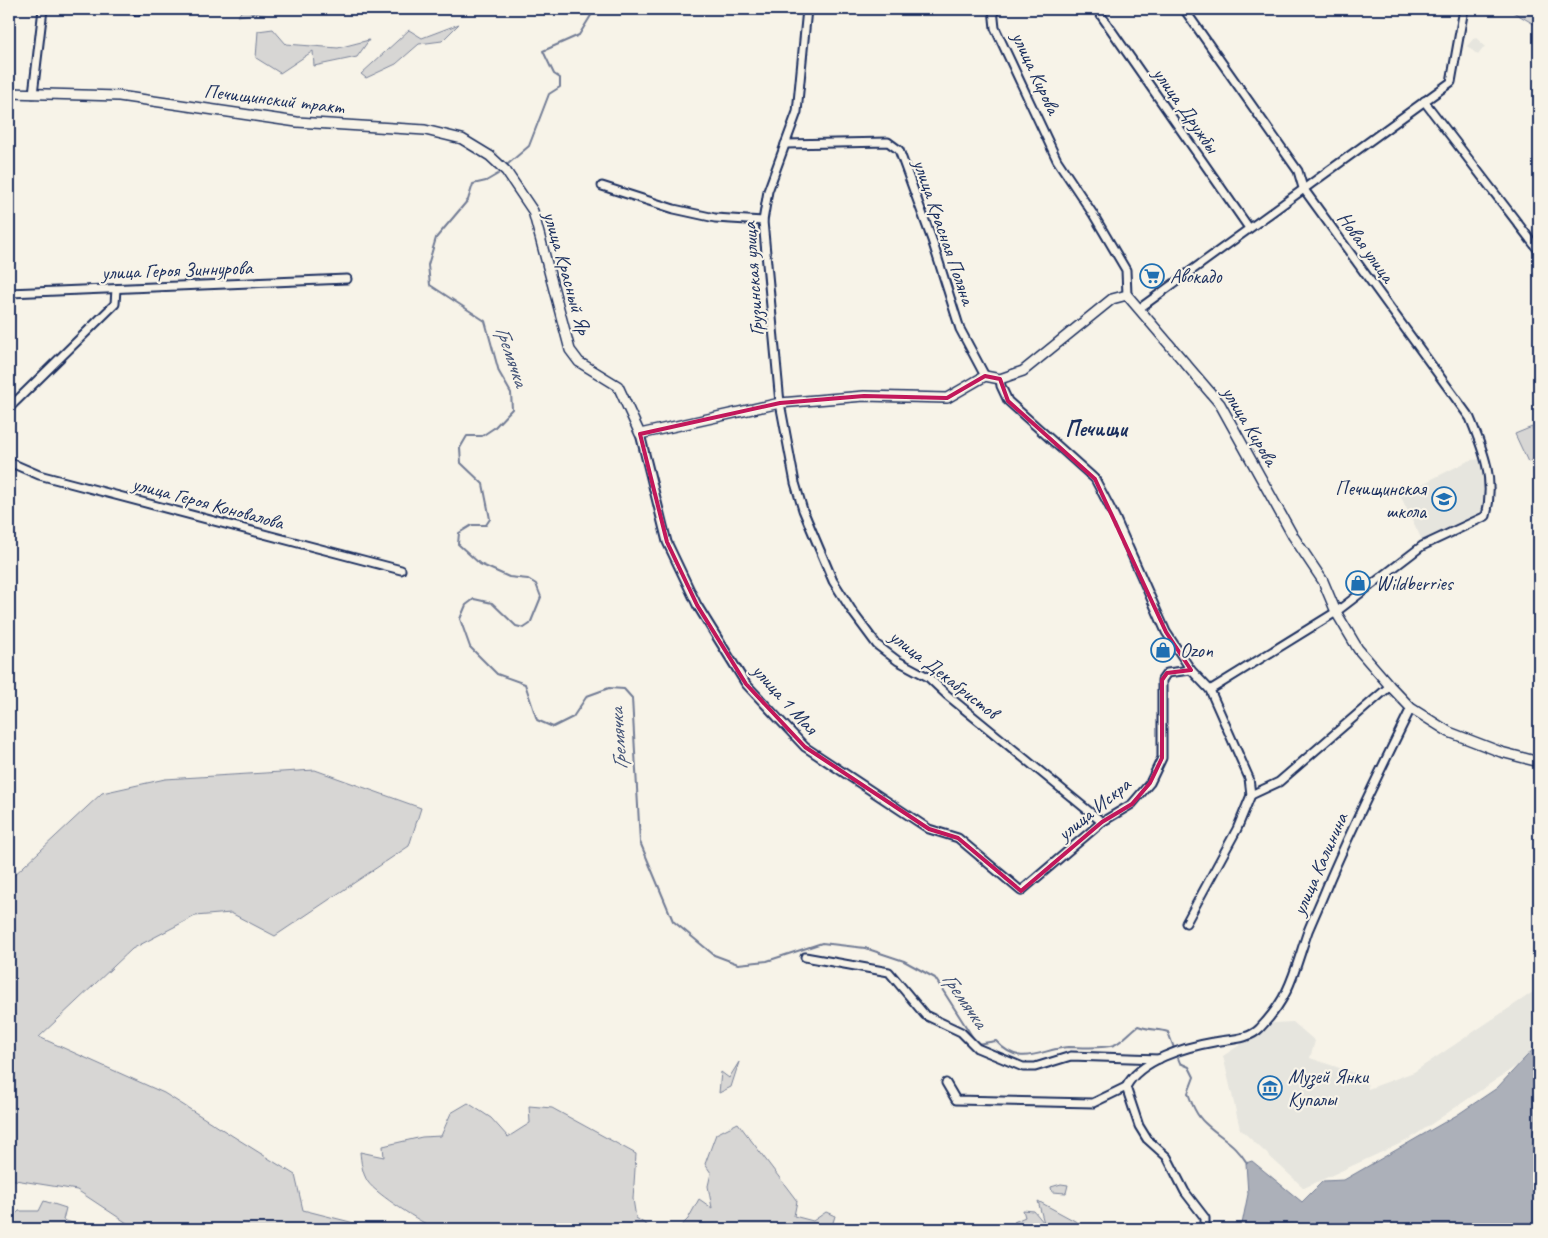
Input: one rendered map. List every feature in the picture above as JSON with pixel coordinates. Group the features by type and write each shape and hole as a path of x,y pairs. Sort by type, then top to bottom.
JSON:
{"street":[{"path":"33,94 44,9"},
{"name":"Грузинская улица","path":"780,403 763,221 768,191 797,112 807,9"},
{"name":"улица Кирова","path":"994,9 995,28 1057,160 1093,214 1126,270 1127,296 1140,308 1220,404 1293,536 1323,581 1336,612 1358,649 1411,708 1449,732 1501,752 1539,762"},
{"name":"Новая улица","path":"1184,9 1298,171 1303,188 1470,418 1484,451 1491,494 1486,516 1422,546 1336,612"},
{"path":"1140,308 1451,82 1464,9"},
{"name":"улица Дружбы","path":"1098,11 1249,228"},
{"name":"Печищинский тракт","path":"9,93 119,96 297,122 440,133 462,139 490,156 517,186"},
{"path":"1424,101 1539,251"},
{"name":"улица Красная Поляна","path":"785,144 888,142 899,150 932,240 960,329 985,376"},
{"name":"улица Красный Яр","path":"517,186 532,211 570,350 579,362 618,386 640,434"},
{"path":"602,186 674,209 715,218 763,221"},
{"name":"улица Героя Зиннурова","path":"9,293 347,279"},
{"path":"9,408 115,304 116,288"},
{"path":"640,434 780,403 864,396 948,398 985,376 1000,379 1023,371 1112,298 1127,296"},
{"path":"1000,379 1008,401 1095,479 1115,517 1166,632 1191,670 1210,690 1249,778 1251,795 1237,829 1186,924"},
{"name":"улица Декабристов","path":"780,403 795,483 803,510 833,581 877,645 898,661 928,678 1102,822"},
{"name":"улица 1 Мая","path":"640,434 667,542 697,605 746,684 805,747 929,829 958,838 1021,891"},
{"name":"улица Героя Коновалова","path":"9,462 39,475 401,570"},
{"path":"1210,690 1336,612"},
{"name":"улица Искра","path":"1021,891 1102,822 1132,804 1150,784 1162,758 1162,680 1168,673 1191,670"},
{"path":"1251,795 1279,782 1390,686"},
{"name":"улица Калинина","path":"1159,1059 1196,1045 1245,1037 1258,1030 1287,993 1309,931 1349,836 1411,708"},
{"path":"804,957 889,972 925,1015 961,1032 977,1048 1023,1067 1035,1066 1070,1056 1159,1059"},
{"path":"946,1083 956,1100 1093,1103 1126,1087 1132,1076 1159,1059"},
{"path":"1126,1087 1139,1126 1146,1139 1167,1157 1185,1192 1204,1218 1205,1229"}],"highlighted area":[{"path":"985,376 1000,379 1008,401 1095,479 1166,632 1191,670 1167,673 1162,680 1162,758 1150,783 1132,804 1102,822 1021,891 958,838 929,829 805,747 746,684 697,605 667,542 640,434 780,403 864,396 947,398"}],"shaded area":[{"path":"243,9 283,9 238,16"},
{"path":"1508,9 1539,9 1539,27"},
{"path":"459,24 442,41 419,44 396,64 366,78 361,74 409,30 422,38"},
{"path":"273,29 286,44 338,48 369,40 357,57 314,66 313,51 280,73 256,58 258,31"},
{"path":"1475,37 1485,46 1478,55 1467,46"},
{"path":"1532,427 1539,443 1539,457 1528,462 1515,434"},
{"name":"Печищинская школа","path":"1482,459 1487,492 1486,503 1482,511 1422,540 1400,495 1470,460"},
{"path":"315,770 421,808 409,846 275,936 231,913 195,916 132,949 39,1037 164,1093 295,1175 303,1210 378,1229 136,1229 77,1190 9,1179 9,880 102,793 165,779"},
{"path":"1539,988 1539,1041 1519,1064 1408,1140 1304,1188 1240,1129 1223,1056 1273,1023 1293,1022 1315,1041 1310,1058 1366,1077 1368,1089 1414,1072"},
{"path":"1539,1043 1539,1229 1241,1229 1248,1194 1246,1163 1252,1161 1302,1202 1323,1181 1344,1180 1457,1115 1497,1088"},
{"path":"739,1062 731,1087 719,1093 721,1072 729,1078"},
{"path":"468,1103 491,1118 508,1137 530,1123 529,1106 552,1108 636,1154 633,1199 636,1218 653,1229 436,1229 389,1201 368,1182 361,1164 360,1152 384,1157 383,1146 422,1137 441,1136 451,1113"},
{"path":"738,1123 797,1201 794,1216 813,1221 826,1212 835,1216 831,1229 678,1229 688,1219 699,1199 712,1208 708,1186 711,1173 705,1164 716,1134"},
{"path":"1061,1184 1068,1185 1066,1193 1052,1192 1051,1187"},
{"path":"44,1201 66,1208 63,1220 79,1225 80,1229 9,1229 9,1220 19,1211 39,1211"},
{"path":"1038,1201 1086,1227 1086,1229 1032,1229 1027,1223 1021,1227 1014,1222 1025,1217 1023,1210 1034,1211 1044,1223"}],"waterway":[{"name":"Гремячка","path":"508,164 529,146 549,94 560,87 560,78 554,74 543,51 579,35 595,9"},
{"name":"Гремячка","path":"498,174 486,181 473,184 468,200 436,238 428,265 430,285 485,321 499,372 511,393 512,409 494,428 482,436 467,436 460,448 461,463 483,484 490,519 486,525 472,525 459,533 458,544 480,564 509,577 528,579 536,584 541,597 530,624 524,628 516,626 492,603 474,599 466,605 460,619 470,647 497,674 525,684 537,720 553,727 573,717 587,696 609,688 624,689 632,698 640,842 673,921 714,955 738,964 767,961 822,943 865,948 904,961 935,978 977,1044 996,1041 1014,1054 1023,1056 1058,1048 1110,1046 1120,1041 1138,1026 1168,1032 1174,1048"},
{"name":"Гремячка","path":"1178,1058 1180,1063 1189,1067 1194,1077 1188,1093 1197,1113 1205,1123 1228,1141 1247,1163"}],"place":[{"name":"Авокадо","path":"1152,276"},
{"name":"Печищинская школа","path":"1444,499"},
{"name":"Wildberries","path":"1358,583"},
{"name":"Ozon","path":"1163,650"},
{"name":"Музей Янки Купалы","path":"1270,1088"}],"district":[{"name":"Печищи","path":"1096,429"}]}
